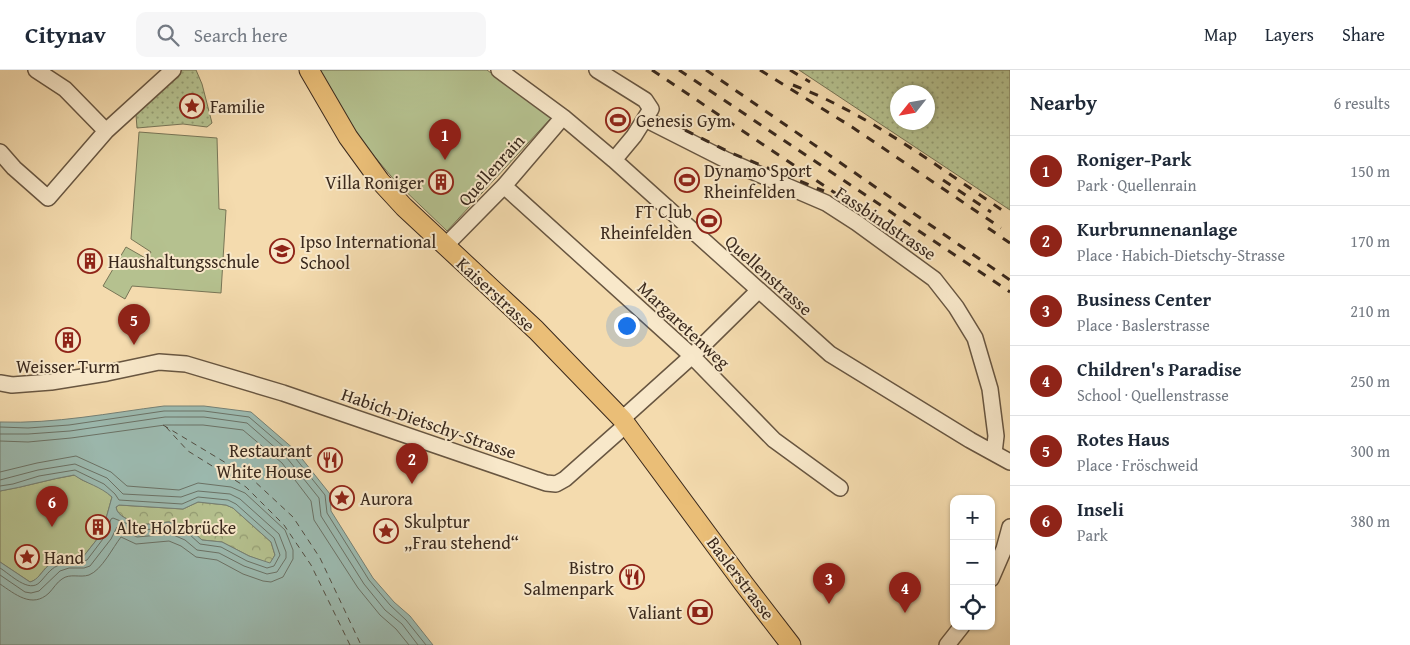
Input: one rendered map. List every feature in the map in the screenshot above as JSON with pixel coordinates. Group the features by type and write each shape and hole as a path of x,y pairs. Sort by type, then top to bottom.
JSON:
{"main road":[{"name":"Kaiserstrasse","path":"309,70 348,137 380,181 404,207 536,330 625,422 692,512"},
{"name":"Baslerstrasse","path":"692,512 791,645"}],"street":[{"path":"36,70 65,89 106,131"},
{"path":"0,152 14,168 48,198 106,131 173,70"},
{"name":"Quellenstrasse","path":"499,70 563,117 614,160 830,354 970,440 1010,462"},
{"path":"597,70 644,100 651,109 614,160"},
{"name":"Quellenrain","path":"445,246 504,186 563,117"},
{"name":"Fassbindstrasse","path":"645,119 726,160 826,203 934,279 956,307 975,338 990,388 996,436 994,453"},
{"name":"Margaretenweg","path":"504,186 692,356 774,440 840,488"},
{"name":"Habich-Dietschy-Strasse","path":"0,383 12,385 51,382 159,362 186,364 201,367 546,483 556,484 565,479 625,422 758,291"},
{"path":"995,570 1004,549 1010,527"},
{"path":"947,645 959,630"}],"green space":[{"path":"181,70 196,70 202,84 212,123 207,127 183,124 137,128 136,115 143,105"},
{"path":"320,70 487,70 551,118 447,231 396,182 358,137"},
{"path":"799,70 1010,70 1010,210"},
{"path":"139,132 217,138 219,209 226,210 221,293 132,286 125,299 103,286 126,247 147,259 151,252 131,239"},
{"path":"75,475 102,488 112,497 102,533 83,557 56,561 30,582 0,562 0,491"},
{"path":"198,502 226,505 233,508 271,542 275,555 270,564 222,542 202,540 191,530 174,523 139,525 122,516 116,507 119,505 183,509"}],"water":[{"path":"164,406 204,406 251,412 295,450 330,494 331,511 373,578 394,602 410,616 433,645 0,645 0,562 30,582 48,566 60,559 83,557 102,533 112,497 103,490 74,475 0,491 0,422 62,420","holes":["198,502 226,505 233,508 271,542 275,555 270,563 249,556 222,542 202,540 191,530 169,522 139,525 122,516 116,507 119,505 183,509"]}],"ferry route":[{"path":"163,425 251,478 293,517 320,558 361,645"},
{"path":"166,427 188,451 246,487 284,525 311,565 350,645"}],"railway":[{"path":"652,70 859,209 909,240"},
{"path":"679,70 1010,292"},
{"path":"706,70 1010,280"},
{"path":"760,70 852,127 1001,228"},
{"path":"790,70 810,82"},
{"path":"793,85 822,97 877,127 1008,214"},
{"path":"669,122 729,152 824,191"},
{"path":"943,180 991,212"},
{"path":"988,228 1010,243"}],"place":[{"name":"Familie","path":"192,106"},
{"name":"Genesis Gym","path":"618,120"},
{"name":"Roniger-Park","path":"445,160"},
{"name":"Dynamo Sport Rheinfelden","path":"687,180"},
{"name":"Villa Roniger","path":"441,182"},
{"name":"FT Club Rheinfelden","path":"709,221"},
{"name":"Ipso International School","path":"282,251"},
{"name":"Haushaltungsschule","path":"90,261"},
{"name":"Weisser Turm","path":"68,340"},
{"name":"Rotes Haus","path":"134,345"},
{"name":"Restaurant White House","path":"330,460"},
{"name":"Kurbrunnenanlage","path":"412,484"},
{"name":"Aurora","path":"342,498"},
{"name":"Inseli","path":"52,527"},
{"name":"Alte Holzbrücke","path":"98,527"},
{"name":"Skulptur „Frau stehend“","path":"386,531"},
{"name":"Hand","path":"27,557"},
{"name":"Bistro Salmenpark","path":"632,577"},
{"name":"Business Center","path":"829,604"},
{"name":"Valiant","path":"700,612"},
{"name":"Children's Paradise","path":"905,613"}]}
